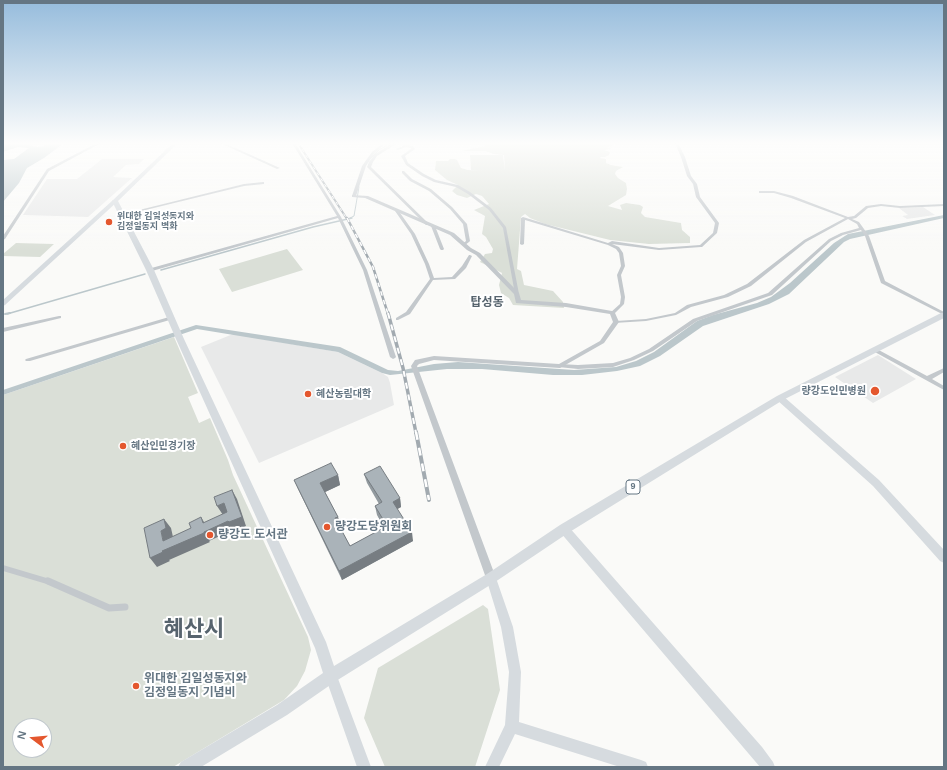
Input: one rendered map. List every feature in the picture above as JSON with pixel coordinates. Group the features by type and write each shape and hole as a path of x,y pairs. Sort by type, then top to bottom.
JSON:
{"main road":[{"path":"3,304 139,179"},
{"path":"115,202 150,270 322,647 364,767"},
{"name":"9","path":"331,676 492,578 564,529 780,398 944,315"},
{"path":"780,398 876,484 944,558"},
{"path":"564,529 757,752 768,767"},
{"path":"492,578 507,627 515,672 512,726 492,767"},
{"path":"186,767 282,710 331,676"},
{"path":"512,726 640,767"}],"street":[{"path":"3,239 42,179"},
{"path":"315,179 341,220 366,270 393,357"},
{"path":"361,179 356,196 366,197 452,234 469,249 478,254 516,294"},
{"path":"382,179 430,225 442,249"},
{"path":"410,179 430,190 451,208 465,224 468,241 464,244"},
{"path":"436,179 457,186 469,193 494,214 505,228 518,302 566,305 612,313"},
{"path":"609,244 612,242 659,249 701,246 715,233 717,223 698,197 695,184 691,179"},
{"path":"122,215 244,185 263,183"},
{"path":"760,192 774,192 792,197 858,223 867,236 883,282 944,315"},
{"path":"616,322 646,320 676,314 689,306 726,296 749,285 805,241 848,218 855,217 867,207 944,205"},
{"path":"397,211 413,234 427,264 432,279"},
{"path":"522,244 523,218 618,248 621,253 622,266 619,275 623,297 622,304 612,313"},
{"path":"150,270 341,220"},
{"path":"492,578 416,370 417,362 434,358 578,367 613,365 632,359 651,350 695,320 770,294 830,240 842,234 862,228"},
{"path":"432,279 453,278 464,268 470,256 469,249"},
{"path":"470,256 478,254"},
{"path":"398,319 408,313 432,279"},
{"path":"612,313 616,322"},
{"path":"3,330 59,317"},
{"path":"28,360 172,321"},
{"path":"560,366 602,342 616,322"},
{"path":"875,350 944,388"},
{"path":"927,379 944,370"},
{"path":"3,568 47,581 109,608 125,607"}],"shaded area":[{"path":"3,179 21,179 19,183 3,202"},
{"path":"47,179 131,179 88,217 23,215"},
{"path":"446,179 619,179 626,183 626,195 608,206 622,210 620,205 626,203 640,205 643,207 641,213 645,217 681,223 682,230 690,237 690,243 649,244 610,240 545,224 530,218 525,214 521,217 517,269 521,271 524,285 553,291 563,302 564,308 513,305 509,298 501,293 499,285 502,273 480,262 485,254 492,253 493,249 486,237 482,234 485,216 474,210 489,204 482,196 476,194 467,198 457,195 452,191 458,185"},
{"path":"923,207 935,215 907,219 902,216 908,215 899,208"},
{"path":"944,215 944,218 850,239 844,242 789,294 769,304 703,326 660,356 640,366 617,371 582,375 553,375 482,369 447,369 390,375 382,373 338,352 197,329 3,395 3,390 196,325 340,347 388,370 398,371 434,364 458,362 574,370 616,367 636,361 654,352 697,321 757,303 771,297 790,283 834,243 848,234"},
{"path":"16,243 54,244 40,257 3,256 3,254"},
{"path":"287,249 303,270 232,292 219,269"},
{"name":"혜산농림대학","path":"233,334 338,352 388,377 394,405 259,463 201,347"},
{"path":"174,337 198,393 188,397 199,423 210,418 233,475 308,637 311,650 305,671 297,686 284,700 173,767 3,767 3,395"},
{"name":"량강도인민병원","path":"878,355 916,379 873,403 835,377"},
{"path":"483,605 488,609 500,690 475,767 385,767 364,718 378,668"}],"building":[{"name":"량강도당위원회","path":"331,463 338,475 320,483 338,517 335,518 350,546 387,526 375,506 382,502 364,474 380,466 400,498 393,502 412,532 339,571 294,480"},
{"path":"232,490 242,517 229,522 228,521 150,558 144,528 164,519 166,528 161,531 163,541 191,528 189,523 201,517 203,523 227,512 224,503 217,506 214,497"}],"waterway":[{"path":"348,219 354,216 359,187"},
{"path":"161,270 313,227 348,219"},
{"path":"7,314 145,274"},
{"path":"5,314 10,313"}],"railway":[{"path":"321,179 347,219"},
{"path":"347,218 373,267 388,314"},
{"path":"388,313 403,368 416,433"},
{"path":"416,432 429,500"}],"place":[{"name":"위대한 김일성동지와 김정일동지 벽화","path":"109,222"},
{"name":"량강도인민병원","path":"875,391"},
{"name":"혜산농림대학","path":"308,394"},
{"name":"혜산인민경기장","path":"123,446"},
{"name":"량강도당위원회","path":"327,527"},
{"name":"량강도 도서관","path":"210,535"},
{"name":"위대한 김일성동지와 김정일동지 기념비","path":"136,686"}],"district":[{"name":"탑성동","path":"487,303"},
{"name":"혜산시","path":"194,630"}]}
